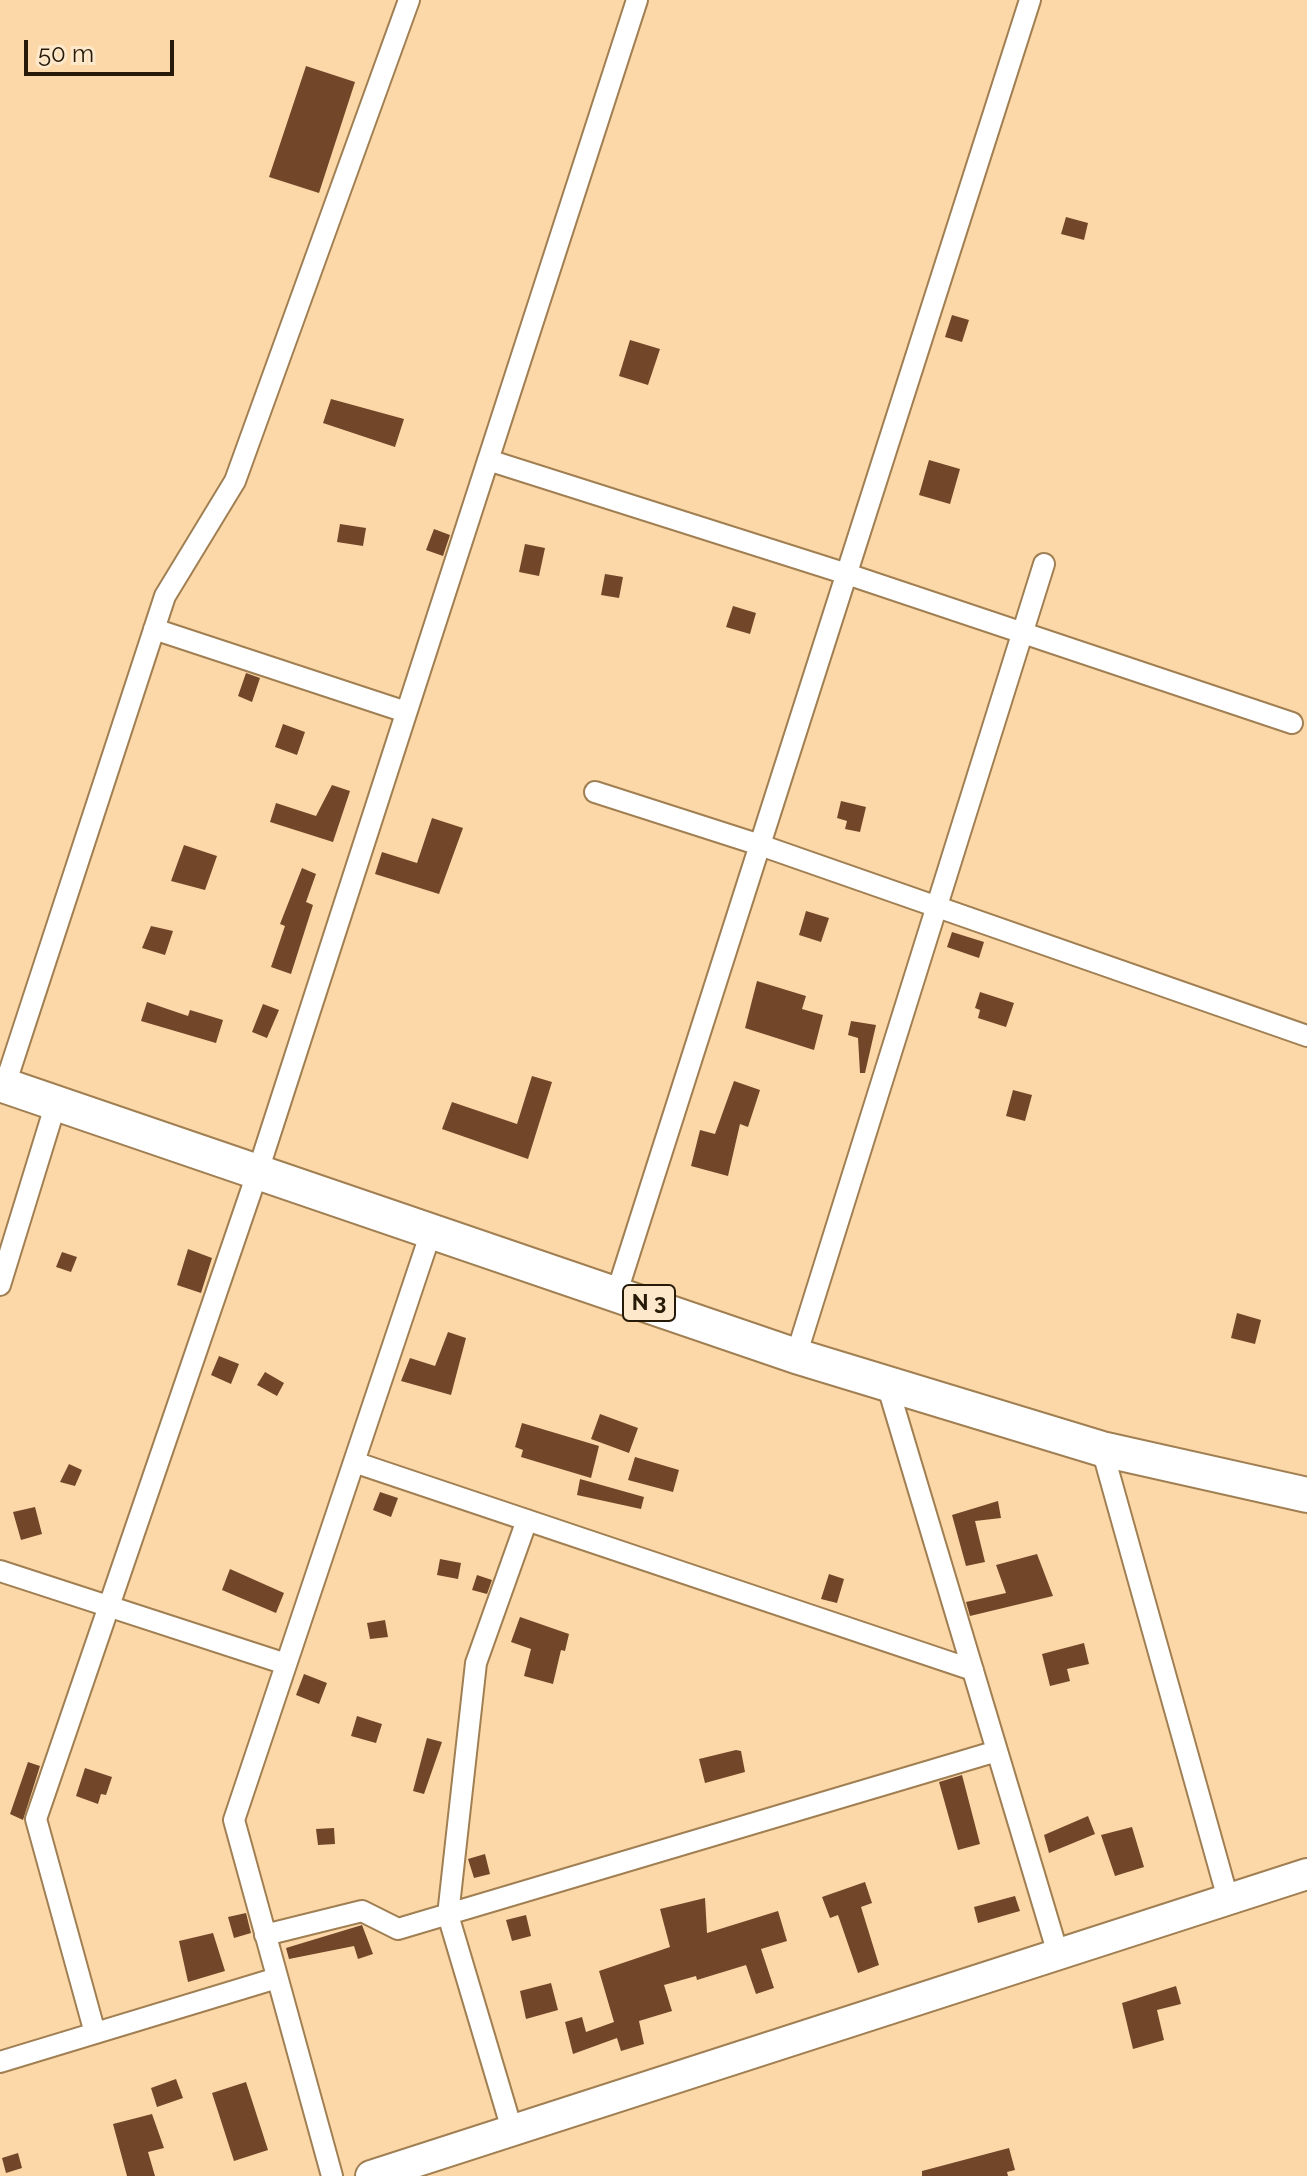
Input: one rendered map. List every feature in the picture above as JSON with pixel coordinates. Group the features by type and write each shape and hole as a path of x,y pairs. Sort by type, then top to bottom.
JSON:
{"main road":[{"name":"N 3","path":"2,1084 617,1292 796,1356 1102,1449 1204,1475 1307,1495"},
{"path":"371,2176 513,2133 1307,1874"}],"street":[{"path":"2,1084 165,596 235,481 409,0"},
{"path":"95,2033 36,1819 258,1171 637,0"},
{"path":"617,1292 1030,0"},
{"path":"488,460 847,574 1292,723"},
{"path":"796,1356 1044,564"},
{"path":"154,629 406,712"},
{"path":"595,792 760,845 1307,1036"},
{"path":"0,1285 56,1103"},
{"path":"332,2176 234,1820 432,1229"},
{"path":"887,1384 1058,1954"},
{"path":"1102,1449 1228,1899"},
{"path":"354,1462 973,1670"},
{"path":"513,2133 448,1915 476,1663 527,1520"},
{"path":"0,1571 286,1664"},
{"path":"265,1935 362,1911 398,1929 997,1751"},
{"path":"0,2062 277,1978"}],"building":[{"path":"306,66 355,82 319,193 269,177"},
{"path":"1066,217 1088,223 1084,240 1061,234"},
{"path":"952,315 969,320 962,342 945,337"},
{"path":"630,340 660,349 648,385 619,376"},
{"path":"331,399 404,419 395,447 323,423"},
{"path":"929,460 960,469 950,504 919,495"},
{"path":"340,524 366,528 363,546 337,542"},
{"path":"434,529 450,535 443,556 426,550"},
{"path":"525,544 545,548 539,576 519,572"},
{"path":"605,574 623,577 619,598 601,595"},
{"path":"733,606 756,613 750,634 726,627"},
{"path":"246,673 260,678 252,702 238,696"},
{"path":"283,724 305,732 297,755 275,747"},
{"path":"332,785 350,791 333,842 270,822 276,803 316,816"},
{"path":"841,801 866,807 860,832 845,829 847,821 837,818"},
{"path":"432,818 463,828 439,894 375,874 382,852 417,863"},
{"path":"184,845 217,856 205,890 171,881"},
{"path":"302,868 316,874 306,902 313,905 291,974 271,967 285,926 280,924"},
{"path":"806,911 829,918 821,942 799,935"},
{"path":"151,926 173,931 165,955 142,948"},
{"path":"952,932 984,942 979,958 947,947"},
{"path":"757,981 806,996 802,1009 823,1015 814,1050 745,1028"},
{"path":"980,992 1014,1003 1006,1027 978,1018 980,1010 975,1008"},
{"path":"147,1002 188,1016 190,1010 223,1020 216,1043 141,1021"},
{"path":"263,1004 279,1010 267,1038 252,1032"},
{"path":"851,1021 876,1025 865,1073 860,1073 858,1038 848,1035"},
{"path":"532,1076 552,1082 528,1159 442,1129 452,1102 517,1124"},
{"path":"734,1081 760,1090 748,1127 740,1124 728,1176 691,1166 700,1130 715,1134"},
{"path":"1013,1090 1032,1095 1025,1121 1006,1116"},
{"path":"188,1249 212,1258 201,1293 177,1285"},
{"path":"62,1252 77,1257 71,1272 56,1267"},
{"path":"1237,1313 1261,1320 1255,1344 1231,1338"},
{"path":"448,1332 466,1338 451,1395 401,1381 410,1358 435,1366"},
{"path":"219,1356 239,1364 231,1384 211,1375"},
{"path":"265,1372 284,1383 277,1396 257,1385"},
{"path":"600,1414 638,1428 629,1453 591,1439"},
{"path":"522,1423 599,1446 591,1478 521,1457 523,1450 515,1447"},
{"path":"635,1457 679,1470 673,1492 628,1480"},
{"path":"69,1464 82,1470 75,1486 60,1482"},
{"path":"580,1479 644,1497 641,1509 577,1495"},
{"path":"380,1492 398,1498 391,1517 373,1510"},
{"path":"998,1501 1001,1518 975,1521 985,1562 966,1566 952,1515"},
{"path":"35,1507 42,1534 21,1540 13,1512"},
{"path":"1037,1554 1053,1596 970,1616 966,1602 1006,1593 996,1565"},
{"path":"440,1559 461,1563 458,1579 437,1575"},
{"path":"230,1569 284,1593 276,1613 222,1590"},
{"path":"829,1574 844,1579 837,1603 821,1599"},
{"path":"477,1575 492,1580 487,1594 472,1590"},
{"path":"520,1617 569,1634 565,1651 561,1650 553,1684 524,1676 531,1649 511,1642"},
{"path":"385,1620 388,1637 370,1639 367,1623"},
{"path":"1084,1643 1089,1664 1067,1669 1070,1681 1050,1686 1042,1654"},
{"path":"304,1674 327,1683 319,1704 296,1695"},
{"path":"357,1716 382,1724 376,1743 351,1736"},
{"path":"427,1738 442,1742 424,1794 413,1791"},
{"path":"741,1751 745,1772 705,1783 699,1759"},
{"path":"28,1762 40,1766 23,1820 10,1814"},
{"path":"85,1768 112,1777 106,1795 101,1794 98,1804 76,1796"},
{"path":"962,1775 980,1844 958,1850 939,1782"},
{"path":"1088,1816 1095,1834 1049,1853 1044,1835"},
{"path":"1132,1827 1144,1867 1115,1876 1101,1835"},
{"path":"334,1828 335,1844 318,1845 316,1829"},
{"path":"485,1854 490,1874 474,1878 468,1859"},
{"path":"865,1882 872,1903 861,1907 879,1965 858,1973 838,1915 830,1918 822,1897"},
{"path":"1015,1896 1020,1911 978,1923 974,1907"},
{"path":"705,1898 707,1933 778,1911 787,1941 761,1949 774,1988 756,1994 746,1965 697,1980 696,1976 664,1985 672,2011 639,2021 644,2044 621,2051 617,2038 573,2054 565,2022 582,2017 586,2032 614,2022 599,1971 670,1947 660,1909"},
{"path":"246,1913 251,1933 234,1938 228,1917"},
{"path":"526,1915 531,1936 512,1941 506,1920"},
{"path":"362,1925 373,1954 358,1959 354,1946 289,1959 286,1948"},
{"path":"213,1933 225,1971 188,1982 179,1941"},
{"path":"551,1983 558,2010 526,2019 520,1991"},
{"path":"1176,1986 1181,2004 1157,2010 1164,2040 1133,2049 1122,2003"},
{"path":"176,2079 183,2098 157,2107 151,2088"},
{"path":"246,2082 268,2150 234,2161 212,2093"},
{"path":"152,2114 164,2148 148,2152 155,2176 127,2176 113,2124"},
{"path":"1009,2148 1015,2170 1007,2172 1008,2176 922,2176 922,2171"},
{"path":"18,2153 22,2168 6,2173 2,2158"}]}
